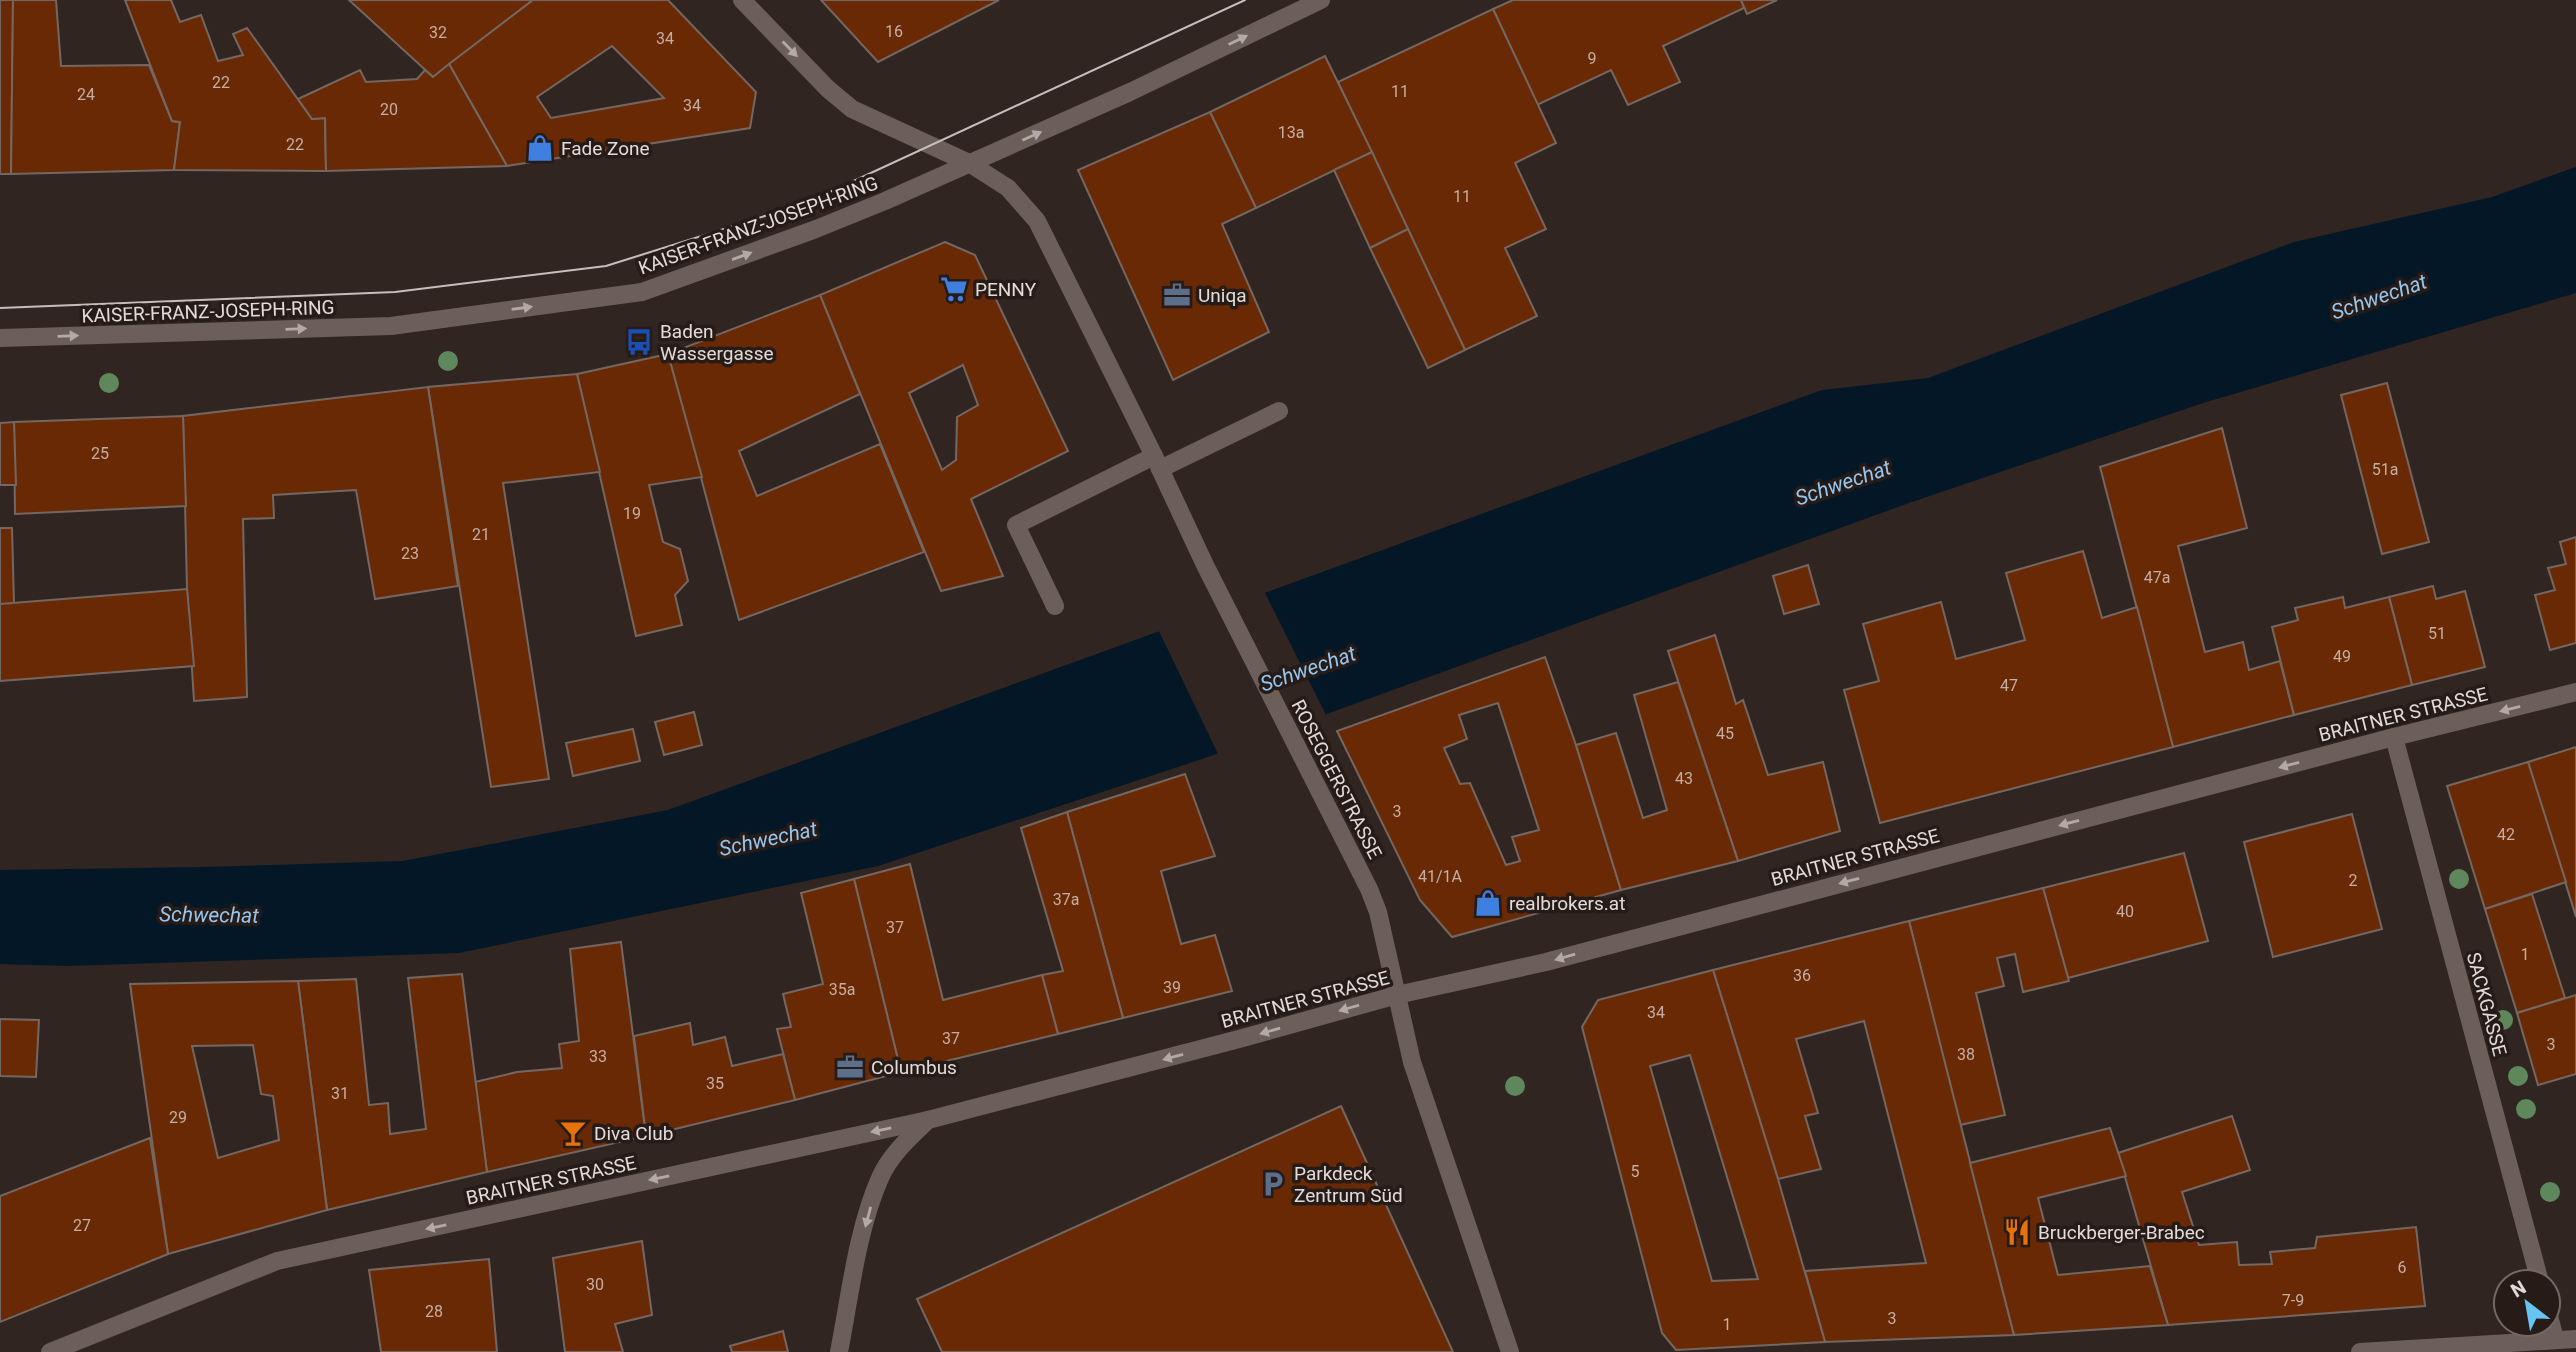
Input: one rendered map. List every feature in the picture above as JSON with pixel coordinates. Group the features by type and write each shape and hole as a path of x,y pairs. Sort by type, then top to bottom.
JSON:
{"street":[{"name":"ROSEGGERSTRASSE","path":"742,0 828,89 852,109 969,163 1008,188 1037,221 1205,565 1369,889 1378,912 1412,1062 1510,1352"},
{"name":"KAISER-FRANZ-JOSEPH-RING","path":"0,338 391,326 642,292 816,229 1130,92 1321,0"},
{"path":"1055,606 1016,526 1157,462 1279,411"},
{"name":"BRAITNER STRASSE","path":"50,1352 277,1261 928,1120 1239,1040 1397,995 1546,962 2394,737 2576,692"},
{"name":"SACKGASSE","path":"2394,737 2536,1268"},
{"path":"839,1352 867,1217 880,1177 902,1145 928,1120"},
{"path":"2360,1352 2434,1350 2576,1339"}],"water":[{"name":"Schwechat","path":"2576,167 2576,293 2203,403 1909,503 1205,758 878,866 459,953 68,966 0,964 0,870 403,861 668,810 1822,390 1928,378 2294,242 2492,197"}],"pier":[{"path":"1264,591 1327,717 1219,756 1158,629"}],"building":[{"path":"0,0 13,0 11,174 0,174"},
{"path":"13,0 56,0 61,66 149,65 172,121 180,122 174,170 11,174"},
{"path":"125,0 171,0 180,22 201,15 218,61 243,55 233,34 247,28 312,119 325,118 326,171 174,170 180,122 172,121"},
{"path":"349,0 533,0 433,77"},
{"path":"533,0 668,0 756,92 750,128 507,166 449,64","holes":["612,46 664,98 551,118 537,97"]},
{"path":"821,0 999,0 878,62"},
{"path":"1513,0 1741,0 1744,8 1663,46 1680,82 1628,105 1611,70 1537,105 1493,9"},
{"path":"1741,0 1777,0 1747,14"},
{"path":"1493,9 1556,143 1515,163 1546,229 1505,248 1537,316 1465,350 1338,82"},
{"path":"1325,56 1372,152 1256,208 1210,112"},
{"path":"449,64 507,166 326,171 325,118 312,119 298,99 360,70 366,82 417,79 425,70 433,77"},
{"path":"1210,112 1256,208 1222,224 1269,332 1173,380 1078,170"},
{"path":"1372,152 1408,229 1370,248 1334,170"},
{"path":"1408,229 1465,350 1428,368 1370,248"},
{"path":"945,242 975,255 1068,451 971,499 1003,576 941,591 820,295","holes":["963,365 978,405 957,417 956,460 942,470 909,393"]},
{"path":"820,295 860,394 739,451 757,496 880,444 924,552 739,620 668,354"},
{"path":"668,354 702,477 649,485 663,542 680,549 688,581 675,595 682,625 636,636 577,374"},
{"path":"577,374 600,472 503,483 549,779 491,787 428,387"},
{"path":"2387,383 2429,542 2382,554 2341,395"},
{"path":"428,387 458,586 375,599 356,490 273,495 274,518 243,519 247,697 194,701 187,589 183,416"},
{"path":"183,416 186,506 15,514 14,422"},
{"path":"14,422 16,485 0,485 0,423"},
{"path":"2222,428 2247,528 2178,546 2205,652 2243,642 2249,670 2280,661 2294,715 2173,747 2100,467"},
{"path":"0,528 12,528 14,604 0,604"},
{"path":"2576,537 2576,643 2550,650 2535,595 2555,590 2548,568 2566,564 2560,542"},
{"path":"2083,551 2102,618 2137,607 2173,747 1880,823 1844,690 1879,681 1863,624 1941,602 1956,659 2025,640 2006,573"},
{"path":"1808,565 1819,604 1784,614 1773,576"},
{"path":"2433,586 2436,599 2465,591 2485,667 2412,685 2389,597"},
{"path":"187,589 194,666 0,681 0,604"},
{"path":"2343,597 2345,608 2389,597 2412,685 2294,715 2272,627 2298,620 2295,608"},
{"path":"1715,635 1736,704 1743,700 1768,775 1823,762 1840,831 1738,861 1668,651"},
{"path":"1545,657 1576,745 1621,890 1452,937 1420,900 1337,731","holes":["1498,703 1539,830 1512,837 1520,861 1506,865 1470,783 1460,784 1444,748 1467,739 1459,715"]},
{"path":"1678,682 1738,861 1621,890 1576,745 1616,733 1643,818 1667,810 1634,695"},
{"path":"694,712 702,745 664,755 655,722"},
{"path":"633,729 640,761 573,776 566,743"},
{"path":"2576,747 2576,917 2528,762"},
{"path":"2528,762 2566,882 2485,909 2447,786"},
{"path":"1185,774 1215,856 1161,871 1181,944 1215,935 1232,991 1123,1018 1067,812"},
{"path":"1067,812 1123,1018 1058,1034 1042,975 1063,971 1021,828"},
{"path":"2352,814 2382,929 2273,957 2244,842"},
{"path":"2184,853 2208,941 2068,978 2043,888"},
{"path":"910,864 943,1000 1042,975 1058,1034 901,1072 854,879"},
{"path":"854,879 901,1072 795,1100 777,1029 791,1027 783,994 823,984 801,893"},
{"path":"2043,888 2069,981 2023,992 2015,954 1997,958 2004,986 1976,993 2005,1115 1960,1125 1909,921"},
{"path":"2532,894 2565,998 2517,1013 2485,909"},
{"path":"1909,921 2014,1335 1825,1342 1805,1271 1926,1263 1864,1021 1796,1039 1818,1113 1805,1116 1821,1169 1778,1179 1713,970"},
{"path":"621,942 646,1136 487,1172 475,1082 517,1072 562,1068 559,1044 579,1041 570,949"},
{"path":"1713,970 1825,1342 1676,1350 1662,1333 1582,1027 1598,1000","holes":["1690,1055 1758,1279 1712,1281 1650,1066"]},
{"path":"462,974 487,1172 327,1210 298,981 356,979 369,1105 388,1103 390,1134 426,1129 408,978"},
{"path":"298,981 327,1210 168,1254 130,984","holes":["253,1045 261,1094 273,1096 279,1140 218,1158 192,1046"]},
{"path":"2576,995 2576,1074 2538,1085 2517,1013"},
{"path":"0,1019 39,1020 36,1077 0,1076"},
{"path":"690,1023 693,1045 725,1037 732,1066 783,1054 795,1100 646,1136 634,1036"},
{"name":"Parkdeck Zentrum Süd","path":"1341,1106 1453,1352 942,1352 917,1299"},
{"path":"2232,1116 2250,1170 2182,1192 2199,1245 2237,1242 2239,1265 2272,1264 2270,1252 2315,1248 2317,1237 2416,1227 2425,1306 2168,1325 2118,1153"},
{"name":"Bruckberger-Brabec","path":"2110,1128 2126,1176 2038,1198 2058,1275 2150,1266 2168,1325 2014,1335 1970,1163"},
{"path":"150,1138 168,1254 0,1322 0,1196"},
{"path":"642,1241 652,1315 615,1324 623,1352 565,1352 553,1258"},
{"path":"489,1259 497,1352 381,1352 369,1270"},
{"path":"783,1331 788,1352 732,1352 730,1346"}],"tram line":[{"path":"0,308 395,292 606,266 806,203 1245,0"}],"place":[{"name":"Fade Zone","path":"540,148"},
{"name":"PENNY","path":"954,289"},
{"name":"Uniqa","path":"1177,295"},
{"name":"Baden Wassergasse","path":"639,342"},
{"name":"realbrokers.at","path":"1488,903"},
{"name":"Columbus","path":"850,1067"},
{"name":"Diva Club","path":"573,1133"},
{"name":"Parkdeck Zentrum Süd","path":"1273,1184"},
{"name":"Bruckberger-Brabec","path":"2017,1232"}]}
